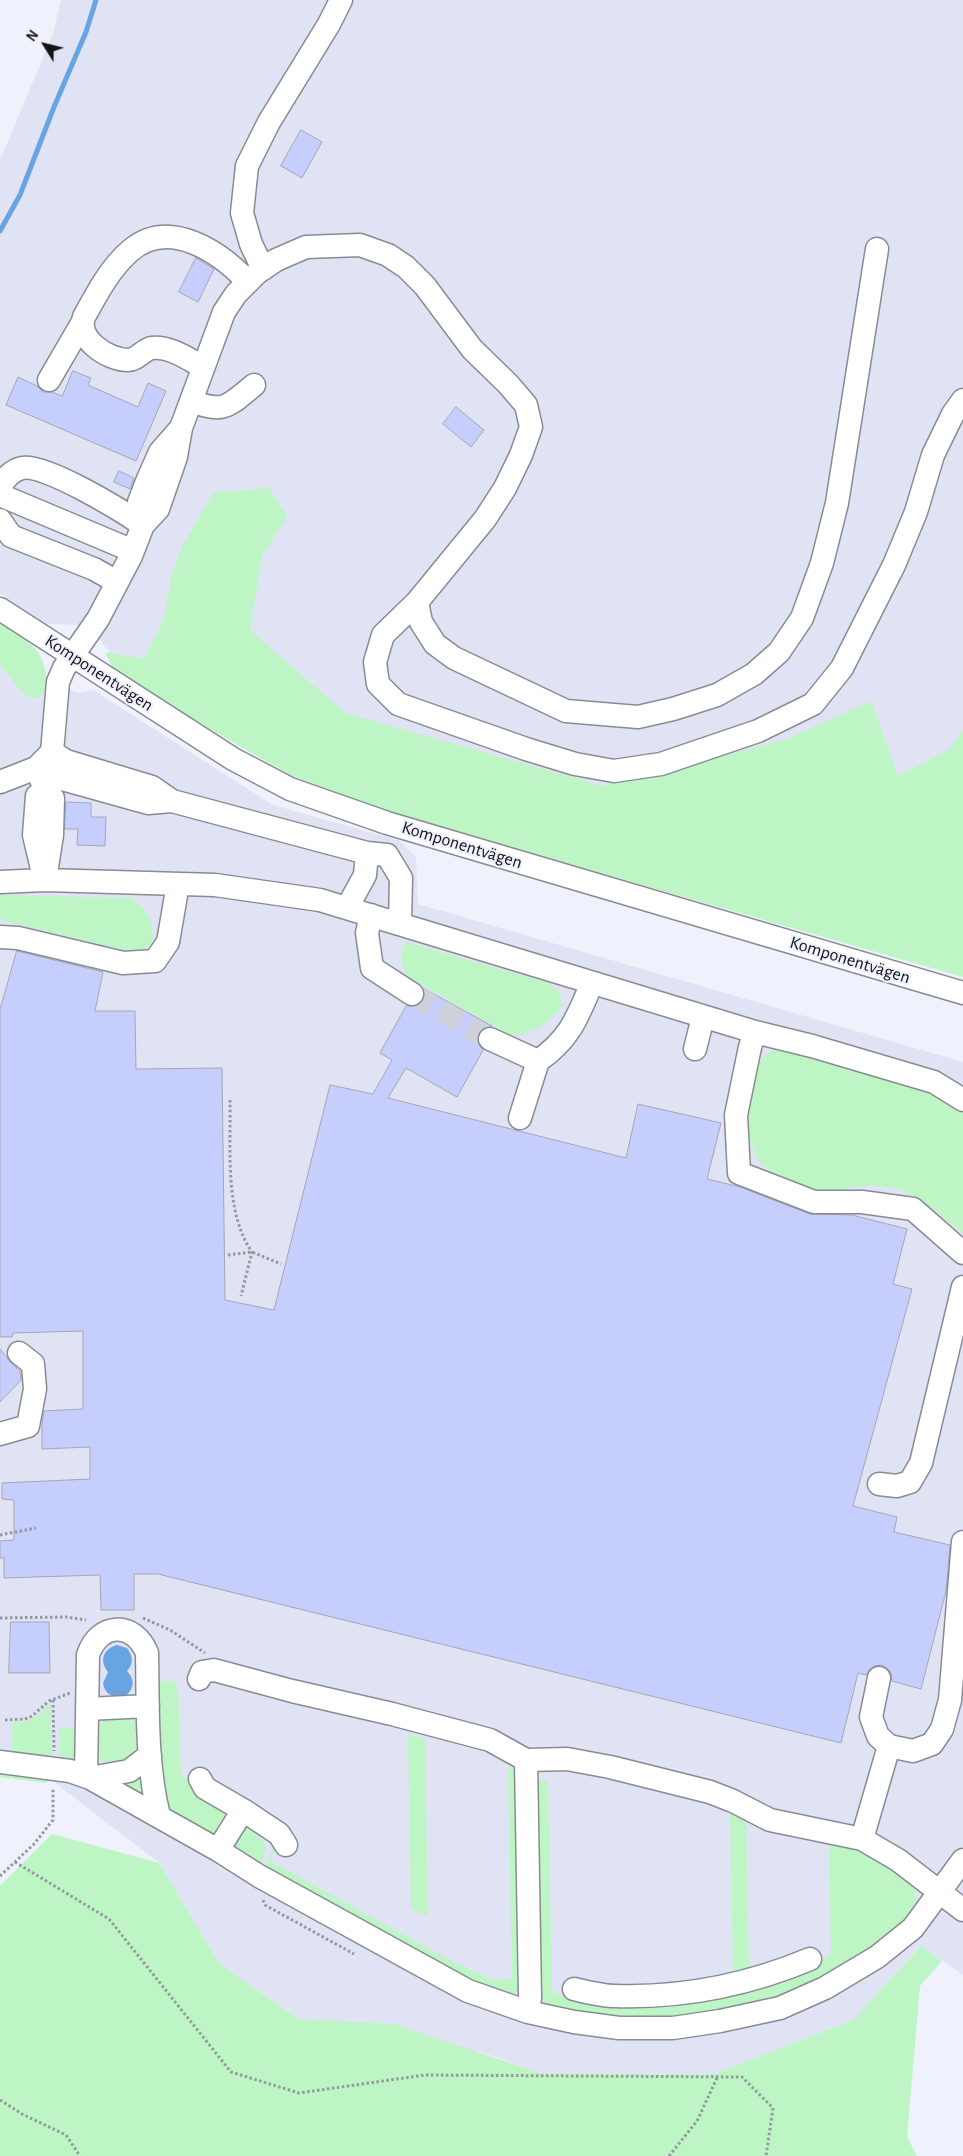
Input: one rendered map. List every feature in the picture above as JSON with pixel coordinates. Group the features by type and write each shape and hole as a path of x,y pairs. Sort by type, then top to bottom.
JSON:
{"street":[{"path":"255,276 251,244 242,213 247,166 269,122 329,24 341,0"},
{"path":"49,380 94,299 116,267 131,250 146,242 167,236 195,243 215,253 234,268 255,276"},
{"path":"0,782 36,768 52,752 58,682 72,656 89,633 133,551 143,525 139,502 160,452 181,428 224,312 255,276 276,260 306,246 360,245 388,255 406,267 425,286 472,349 508,384 526,405 530,427 522,455 505,488 485,519 417,602 383,634 376,662 378,684 398,704 526,749 575,764 614,771 661,764 758,731 813,704 842,668 894,565 916,512 934,455 953,414 963,400"},
{"path":"417,602 422,622 435,644 441,649 454,658 566,711 638,717 673,709 716,695 754,674 779,652 802,618 822,563 837,503 878,249"},
{"path":"81,325 84,335 111,357 130,360 152,348 172,351 203,367"},
{"path":"191,401 210,408 220,408 231,403 254,385"},
{"path":"0,488 10,474 23,468 40,470 101,498 143,525"},
{"path":"0,494 133,551"},
{"path":"0,520 11,536 94,569 117,582"},
{"name":"Komponentvägen","path":"0,609 233,759 290,789 387,823 963,993"},
{"path":"52,752 66,761 152,787 172,801"},
{"path":"36,768 45,789 37,796 34,835 45,880"},
{"path":"36,768 62,779 148,803 172,801 367,853 386,855 401,878 400,923"},
{"path":"347,908 365,875 367,853"},
{"path":"0,882 45,880 215,885 320,900 703,1017 812,1046 934,1082 963,1100"},
{"path":"0,937 18,938 123,963 155,961 168,942 178,884"},
{"path":"371,915 367,933 372,968 412,994"},
{"path":"520,1118 538,1061 556,1049 575,1022 592,984"},
{"path":"695,1049 703,1017"},
{"path":"755,1032 750,1047 736,1115 739,1173 814,1202 862,1202 913,1209 963,1253"},
{"path":"490,1038 538,1061"},
{"path":"879,1484 897,1486 910,1482 921,1463 963,1287"},
{"path":"0,1434 28,1426 35,1389 34,1364 19,1353"},
{"path":"879,1678 871,1717 878,1736 889,1746 913,1751 932,1744 942,1730 950,1700 963,1542"},
{"path":"88,1777 88,1655 92,1644 109,1630 123,1630 134,1634 143,1643 147,1653 150,1755 154,1795 159,1816"},
{"path":"199,1679 202,1672 214,1670 490,1740 526,1760 566,1759 610,1767 667,1783 710,1792 733,1800 770,1820 862,1839 898,1860 963,1910"},
{"path":"87,1709 148,1706"},
{"path":"862,1839 889,1746"},
{"path":"88,1777 129,1771 150,1755"},
{"path":"526,1760 530,1998 528,2012"},
{"path":"0,1762 70,1771 88,1777 218,1850 259,1876 468,1991 528,2012 574,2022 619,2028 673,2028 720,2021 780,2008 824,1988 877,1958 913,1928 963,1860"},
{"path":"200,1779 205,1788 279,1834 286,1844"},
{"path":"218,1850 243,1810"},
{"path":"574,1989 614,1996 672,1994 715,1989 773,1975 810,1959"}],"path":[{"path":"230,1100 231,1187 243,1239 252,1252 241,1296"},
{"path":"228,1255 252,1252 281,1264"},
{"path":"0,1535 36,1528"},
{"path":"0,1618 66,1617 86,1620"},
{"path":"4,1720 25,1719 53,1700 71,1693"},
{"path":"0,1876 34,1844 53,1820 55,1769 53,1700"},
{"path":"15,1862 109,1918 231,2072 299,2093 425,2075 742,2077 773,2108 766,2156"},
{"path":"261,1896 265,1905 354,1954"},
{"path":"669,2156 697,2121 717,2078"},
{"path":"0,2100 22,2114 66,2135 80,2156"}],"shaded area":[{"path":"61,0 963,0 963,755 757,833 119,664 98,638 81,625 47,624 0,594 0,160 53,34"},
{"path":"0,631 42,672 77,693 93,690 273,805 398,840 416,857 418,904 963,1062 963,1975 921,1946 853,2020 714,2074 540,2073 484,2053 345,2024 298,2019 219,1963 159,1863 49,1778 0,1771"}],"green space":[{"path":"269,488 287,517 262,556 250,630 345,713 603,786 785,740 871,701 898,776 950,749 963,730 963,977 370,807 290,775 116,675 105,652 144,659 163,622 172,573 182,547 213,493"},
{"path":"0,623 26,640 39,654 44,665 46,685 43,693 38,697 31,698 23,692 5,672 0,662"},
{"path":"0,895 130,898 142,907 150,918 153,931 152,946 134,952 0,920"},
{"path":"405,942 549,983 560,994 562,1001 560,1008 549,1020 534,1030 518,1035 508,1034 406,976 402,959"},
{"path":"777,1049 932,1093 963,1111 963,1233 924,1202 899,1189 872,1185 848,1188 831,1194 807,1189 792,1179 775,1175 760,1163 746,1128 745,1111 760,1061 768,1053"},
{"path":"161,1681 175,1681 176,1688 178,1688 181,1777 192,1779 226,1812 228,1817 214,1836 182,1822 163,1804 156,1687"},
{"path":"50,1704 52,1761 13,1754 11,1747 13,1722 29,1720"},
{"path":"109,1716 132,1717 139,1723 142,1753 112,1765 100,1758 95,1744 97,1726"},
{"path":"75,1727 78,1730 76,1758 72,1761 60,1761 59,1728"},
{"path":"408,1734 425,1739 428,1917 411,1908"},
{"path":"508,1767 519,1773 521,1988 513,1996 477,1985 264,1869 273,1849 275,1849 270,1861 455,1963 493,1980 512,1978"},
{"path":"0,1771 49,1778 49,1781 45,1783 0,1777"},
{"path":"145,1772 143,1799 119,1781"},
{"path":"537,1780 548,1780 552,1992 569,1997 804,1970 831,1953 829,1840 872,1855 900,1872 910,1883 916,1895 916,1909 889,1937 819,1980 778,1998 687,2017 610,2019 546,2005 541,1995"},
{"path":"730,1811 746,1817 749,1969 733,1972"},
{"path":"246,1825 253,1825 256,1835 264,1844 264,1856 260,1867 235,1850 233,1844"},
{"path":"52,1834 159,1863 219,1963 298,2019 394,2024 540,2073 714,2074 853,2020 921,1946 942,1961 920,1986 907,2137 917,2156 0,2156 0,1886"}],"water":[{"path":"117,1645 127,1648 131,1654 132,1663 127,1671 132,1678 133,1685 124,1697 107,1693 103,1683 108,1672 103,1660 104,1656 108,1649"}],"building":[{"path":"301,130 322,142 302,178 281,166"},
{"path":"196,258 214,269 198,302 179,292"},
{"path":"73,371 91,378 88,385 138,407 148,383 166,391 136,461 6,405 18,377 37,386 43,392 52,392 62,396"},
{"path":"456,407 484,430 471,447 443,424"},
{"path":"119,471 134,478 130,489 114,482"},
{"path":"66,802 91,803 91,817 106,817 105,846 77,845 78,829 65,829"},
{"path":"17,951 103,972 95,1011 135,1011 136,1069 222,1068 225,1300 274,1310 330,1085 373,1094 392,1060 380,1053 406,1006 417,1006 423,1002 425,995 423,988 492,1026 483,1028 478,1033 477,1041 483,1050 457,1097 406,1068 388,1098 626,1158 638,1104 721,1123 707,1179 740,1187 810,1214 852,1215 907,1229 893,1284 912,1289 853,1506 897,1517 894,1532 950,1545 946,1591 921,1689 892,1681 891,1673 882,1665 874,1666 866,1675 858,1673 841,1743 158,1574 134,1574 134,1610 101,1610 100,1575 4,1578 4,1558 0,1558 0,1541 14,1540 14,1500 2,1499 2,1483 90,1479 90,1447 42,1449 44,1411 83,1409 83,1331 13,1333 12,1337 0,1337 0,1010"},
{"path":"0,1349 20,1371 21,1380 0,1402"},
{"path":"11,1622 49,1622 50,1673 9,1673"}],"waterway":[{"path":"0,231 20,195 54,107 86,32 96,0"}],"tunnel":[{"path":"412,994 490,1039"}]}
